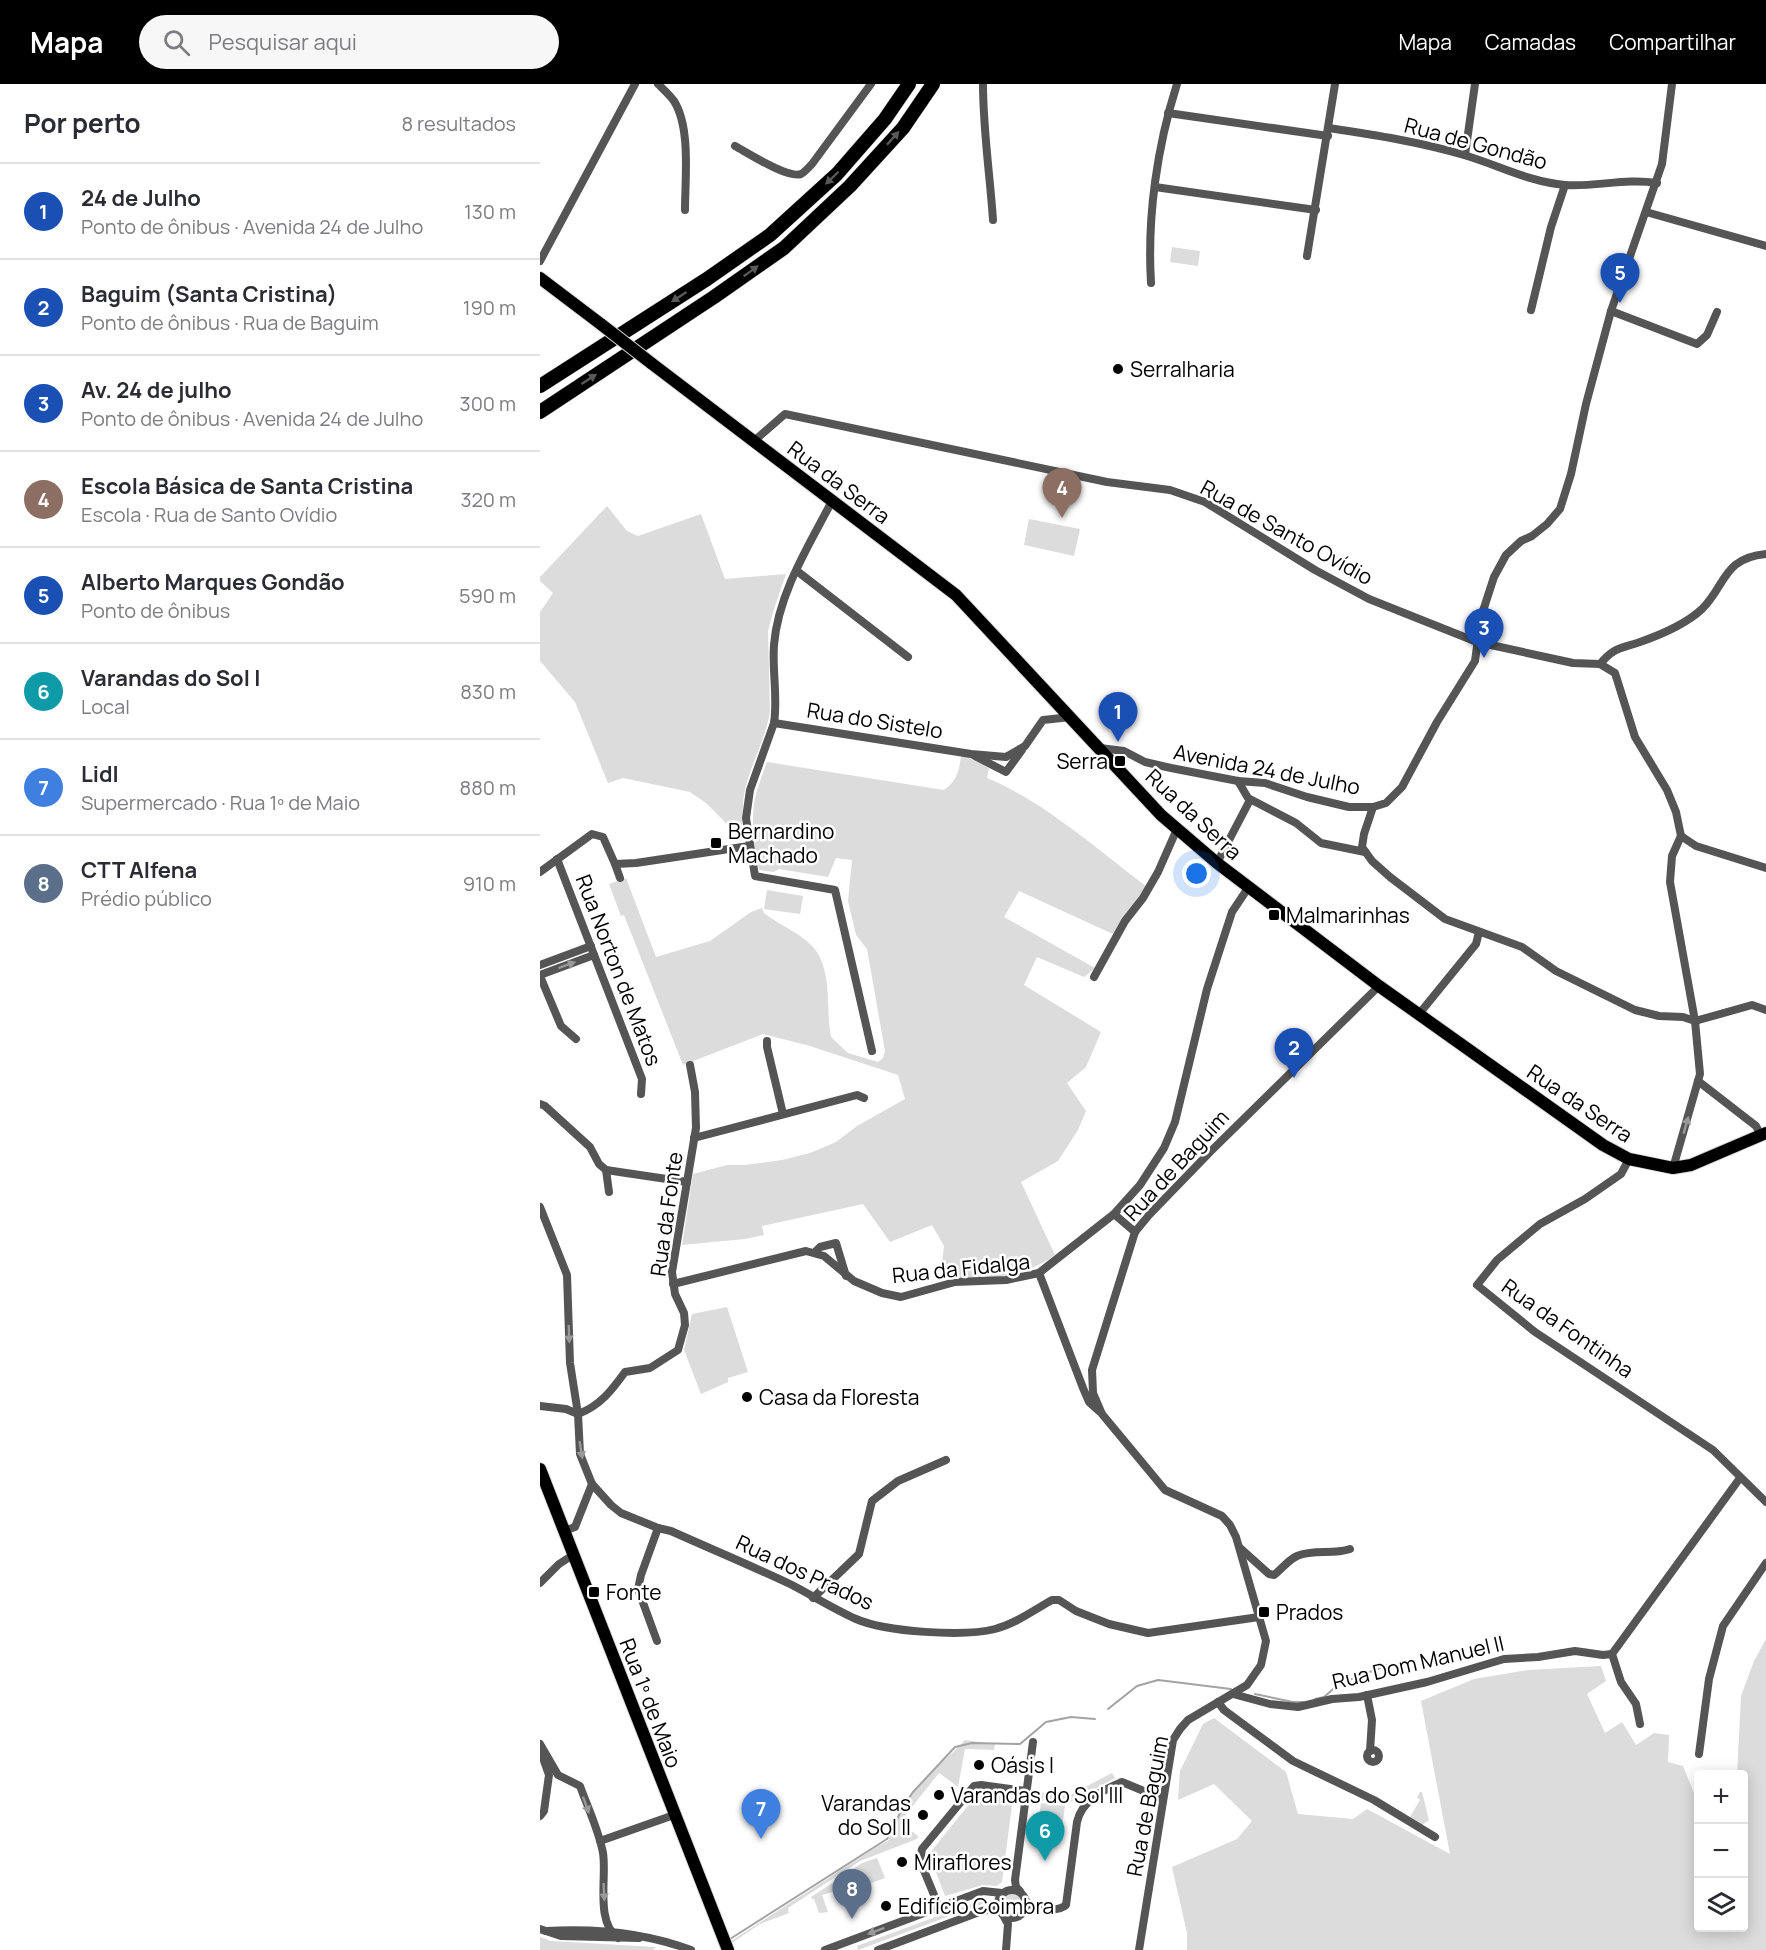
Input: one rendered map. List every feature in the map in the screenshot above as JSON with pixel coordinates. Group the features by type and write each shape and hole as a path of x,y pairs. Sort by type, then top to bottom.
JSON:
{"highway":[{"path":"540,386 707,279 770,235 837,174 885,119 909,84"},
{"path":"540,411 714,297 784,248 865,169 903,128 933,84"}],"main road":[{"name":"Rua da Serra","path":"540,278 956,595 1177,829 1217,863 1379,986 1603,1145 1629,1159 1673,1168 1691,1165 1763,1133"},
{"name":"Rua 1º de Maio","path":"540,1470 543,1485 564,1532 728,1950"}],"street":[{"path":"540,261 635,84"},
{"path":"658,84 674,102 683,126 685,210"},
{"path":"735,146 781,170 794,174 802,173 812,164 871,84"},
{"path":"983,84 993,220"},
{"path":"1151,283 1149,250 1155,187 1168,113 1177,84"},
{"path":"1307,256 1335,84"},
{"path":"1465,155 1475,84"},
{"name":"Avenida 24 de Julho","path":"1100,748 1124,751 1145,762 1171,768 1238,781 1265,783 1307,797 1349,807 1373,807 1386,803 1394,796 1406,781 1437,722 1475,662 1484,607 1494,578 1506,555 1521,541 1548,524 1560,509 1571,474 1586,404 1611,311 1623,271 1657,183 1662,164 1672,84"},
{"name":"Rua de Gondão","path":"1168,113 1413,141 1465,155 1510,173 1565,184 1657,183"},
{"path":"1531,309 1551,227 1565,184"},
{"path":"1155,187 1316,210"},
{"path":"1646,212 1766,246"},
{"path":"1611,311 1697,344 1707,335 1717,312"},
{"name":"Rua de Santo Ovídio","path":"754,441 785,414 1107,482 1170,490 1205,502 1315,570 1369,599 1477,642 1573,663 1600,664"},
{"path":"832,501 797,571 783,607 774,645 776,711 774,723 750,790 746,818 755,876 835,890 873,1051"},
{"path":"1673,1168 1700,1074 1695,1021 1670,882 1672,856 1681,836 1676,812 1667,790 1635,737 1629,722 1626,703 1616,673 1600,664 1610,652 1641,642 1677,626 1702,609 1732,567 1742,560 1766,554"},
{"path":"797,571 908,657"},
{"name":"Rua do Sistelo","path":"971,754 1006,772 1043,720 1071,717"},
{"name":"Rua do Sistelo","path":"774,723 971,754 1006,757 1025,746"},
{"path":"1238,781 1250,800 1296,823 1321,843 1365,852"},
{"path":"1217,863 1250,800"},
{"path":"1373,807 1362,848 1372,861 1390,877 1444,919 1522,947 1556,971 1635,1010 1695,1021 1752,1005 1766,1010"},
{"path":"1094,977 1125,921 1143,898 1158,872 1177,829"},
{"path":"540,872 592,834 599,834 607,844 620,878"},
{"path":"1681,836 1696,846 1766,868"},
{"path":"615,864 636,863 749,846"},
{"name":"Rua Norton de Matos","path":"557,859 642,1079 641,1094"},
{"path":"1039,1273 1114,1214 1152,1168 1164,1148 1175,1122 1207,989 1232,912 1248,888"},
{"path":"1419,1014 1476,944 1479,932"},
{"path":"540,965 591,946"},
{"path":"576,1039 561,1026 540,975 594,955"},
{"name":"Rua de Baguim","path":"1139,1950 1173,1740 1188,1720 1247,1685 1261,1665 1266,1641 1240,1548 1230,1525 1222,1516 1165,1490 1102,1414 1093,1393 1092,1370 1135,1232 1210,1152 1379,986"},
{"path":"767,1041 783,1114"},
{"name":"Rua da Fonte","path":"578,1414 587,1411 605,1398 625,1372 650,1368 678,1350 685,1324 684,1313 675,1294 672,1272 694,1138 695,1092 690,1065"},
{"path":"1698,1081 1763,1133"},
{"path":"694,1138 857,1095 864,1098"},
{"path":"540,1104 590,1147 599,1164 606,1170 687,1182"},
{"name":"Rua da Fontinha","path":"1629,1159 1621,1174 1585,1199 1540,1224 1497,1260 1477,1285 1535,1332 1713,1450 1766,1502"},
{"path":"606,1170 609,1192"},
{"name":"Rua dos Prados","path":"540,1207 567,1275 570,1364 578,1414 580,1454 592,1484 621,1513 671,1531 793,1586 858,1620 879,1626 944,1633 976,1633 998,1629 1052,1600 1059,1600 1076,1611 1109,1624 1148,1633 1259,1617"},
{"path":"1114,1214 1135,1232"},
{"path":"673,1284 806,1251 815,1252 820,1247 836,1243 846,1276"},
{"name":"Rua da Fidalga","path":"815,1252 824,1256 846,1276 882,1293 901,1297 955,1282 1006,1280 1039,1273 1089,1402 1102,1414"},
{"path":"540,1406 566,1409 578,1414"},
{"path":"813,1598 859,1554 872,1501 898,1481 946,1460"},
{"path":"1640,1724 1636,1704 1622,1682 1612,1654 1740,1478"},
{"path":"564,1532 575,1527 592,1484"},
{"path":"657,1641 638,1589 640,1575 658,1528"},
{"path":"1240,1548 1269,1574 1274,1575 1294,1557 1306,1553 1340,1552 1350,1549"},
{"path":"540,1583 559,1564 573,1555"},
{"path":"1699,1754 1709,1679 1724,1626 1766,1563"},
{"name":"Rua Dom Manuel II","path":"1233,1694 1270,1704 1298,1707 1427,1682 1504,1659 1538,1657 1575,1651 1612,1654"},
{"path":"1367,1695 1372,1720 1370,1751"},
{"path":"1218,1702 1224,1710 1293,1761 1374,1800 1435,1837"},
{"path":"1033,1742 1015,1880 1016,1887 1029,1904 1060,1910 1066,1905 1080,1810 1089,1800 1120,1782 1163,1799"},
{"path":"540,1747 558,1775 580,1786 600,1841 603,1855 604,1898 610,1930 618,1938"},
{"path":"540,1747 549,1775 547,1797"},
{"path":"540,1816 554,1776 558,1775"},
{"path":"939,1907 920,1861 922,1849 974,1786 1026,1791"},
{"path":"600,1841 674,1815"},
{"path":"1006,1950 1007,1921 998,1902 1015,1880"},
{"path":"826,1950 983,1891 1020,1891"},
{"path":"1025,1910 1026,1901"},
{"path":"1008,1930 1017,1917 1025,1910 1035,1906"},
{"path":"878,1950 892,1948 982,1911 993,1909 1008,1917 1017,1917"},
{"path":"543,1930 610,1930 691,1950"},
{"path":"543,1930 561,1936 646,1938"},
{"path":"844,1950 848,1942 853,1939"},
{"path":"826,1950 833,1950"}],"shaded area":[{"path":"1172,247 1200,251 1198,266 1170,262"},
{"path":"607,506 627,531 638,536 701,514 725,579 786,574 768,631 770,711 765,732 746,784 742,829 739,836 706,803 690,792 623,778 608,783 575,702 540,661 540,612 553,593 540,581 540,577"},
{"path":"1029,519 1080,529 1074,556 1024,545"},
{"path":"961,756 974,758 989,768 987,778 1049,813 1147,887 1113,934 1019,891 1004,917 1095,968 1084,977 1037,957 1024,985 1101,1032 1086,1067 1067,1083 1086,1111 1078,1130 1058,1161 1021,1182 1055,1255 1037,1266 1009,1275 940,1281 944,1246 932,1225 890,1242 863,1204 762,1226 764,1235 682,1245 693,1174 727,1165 782,1160 810,1153 836,1142 857,1126 905,1099 898,1075 810,1046 763,1034 683,1065 624,915 621,916 609,884 626,878 656,957 710,941 751,912 762,908 764,913 806,940 818,954 826,977 831,1037 848,1053 878,1062 883,1058 885,1051 867,949 856,935 848,901 852,860 836,858 828,877 779,869 773,872 759,870 753,832 756,794 767,762 944,790 957,775"},
{"path":"767,890 803,896 800,914 764,909"},
{"path":"727,1307 748,1372 728,1378 728,1382 701,1394 684,1350 692,1314"},
{"path":"1766,1639 1766,1950 1187,1950 1187,1933 1172,1867 1237,1839 1252,1821 1214,1784 1178,1800 1180,1771 1203,1724 1214,1718 1286,1772 1298,1814 1353,1819 1367,1809 1450,1854 1421,1701 1474,1679 1528,1670 1601,1666 1606,1681 1587,1694 1605,1733 1622,1722 1636,1745 1654,1733 1669,1735 1668,1762 1683,1766 1694,1793 1694,1932 1748,1932 1748,1770 1737,1770 1741,1696 1754,1661"},
{"path":"965,1740 995,1744 994,1750 965,1749 958,1787 939,1773 900,1822 918,1836 917,1839 860,1861 788,1908 789,1913 760,1924 732,1943 731,1941 888,1841 898,1815 911,1794"},
{"path":"1112,1773 1115,1778 1069,1803 1070,1800 1063,1799 1062,1803 1037,1800 1039,1792 1068,1796"},
{"path":"1422,1792 1429,1820 1422,1825 1410,1817 1420,1800 1417,1797"},
{"path":"982,1793 1013,1798 1002,1882 997,1886 983,1885 945,1896 929,1854 974,1798"},
{"path":"1041,1803 1065,1806 1060,1841 1036,1838"},
{"path":"877,1858 885,1878 857,1888 852,1870 862,1863"},
{"path":"849,1872 857,1894 847,1892 845,1888 822,1895 828,1912 819,1913 811,1897"},
{"path":"1012,1894 1019,1897 1022,1904 1019,1911 1012,1914 1005,1911 1002,1904 1005,1897"},
{"path":"984,1899 985,1903 858,1950 857,1946"},
{"path":"540,1937 551,1941 656,1947 653,1950 540,1950"}],"waterway":[{"path":"1315,1699 1324,1697 1339,1684 1390,1664"},
{"path":"1108,1709 1137,1686 1158,1680 1231,1689"},
{"path":"1255,1694 1303,1702"},
{"path":"730,1939 887,1839 913,1792 955,1747 972,1743 1020,1744 1046,1722 1071,1717 1095,1719"}],"place":[{"name":"Alberto Marques Gondão","path":"1620,303"},
{"name":"Serralharia","path":"1118,369"},
{"name":"Escola Básica de Santa Cristina","path":"1062,518"},
{"name":"Av. 24 de julho","path":"1484,658"},
{"name":"24 de Julho","path":"1118,742"},
{"name":"Serra","path":"1120,761"},
{"name":"Bernardino Machado","path":"716,843"},
{"name":"Malmarinhas","path":"1274,915"},
{"name":"Baguim (Santa Cristina)","path":"1294,1078"},
{"name":"Casa da Floresta","path":"747,1397"},
{"name":"Fonte","path":"594,1592"},
{"name":"Prados","path":"1264,1612"},
{"name":"Oásis I","path":"979,1765"},
{"name":"Varandas do Sol III","path":"939,1795"},
{"name":"Varandas do Sol II","path":"923,1815"},
{"name":"Lidl","path":"761,1839"},
{"name":"Varandas do Sol I","path":"1045,1861"},
{"name":"Miraflores","path":"902,1862"},
{"name":"Edifício Coimbra","path":"886,1906"},
{"name":"CTT Alfena","path":"852,1919"}]}
